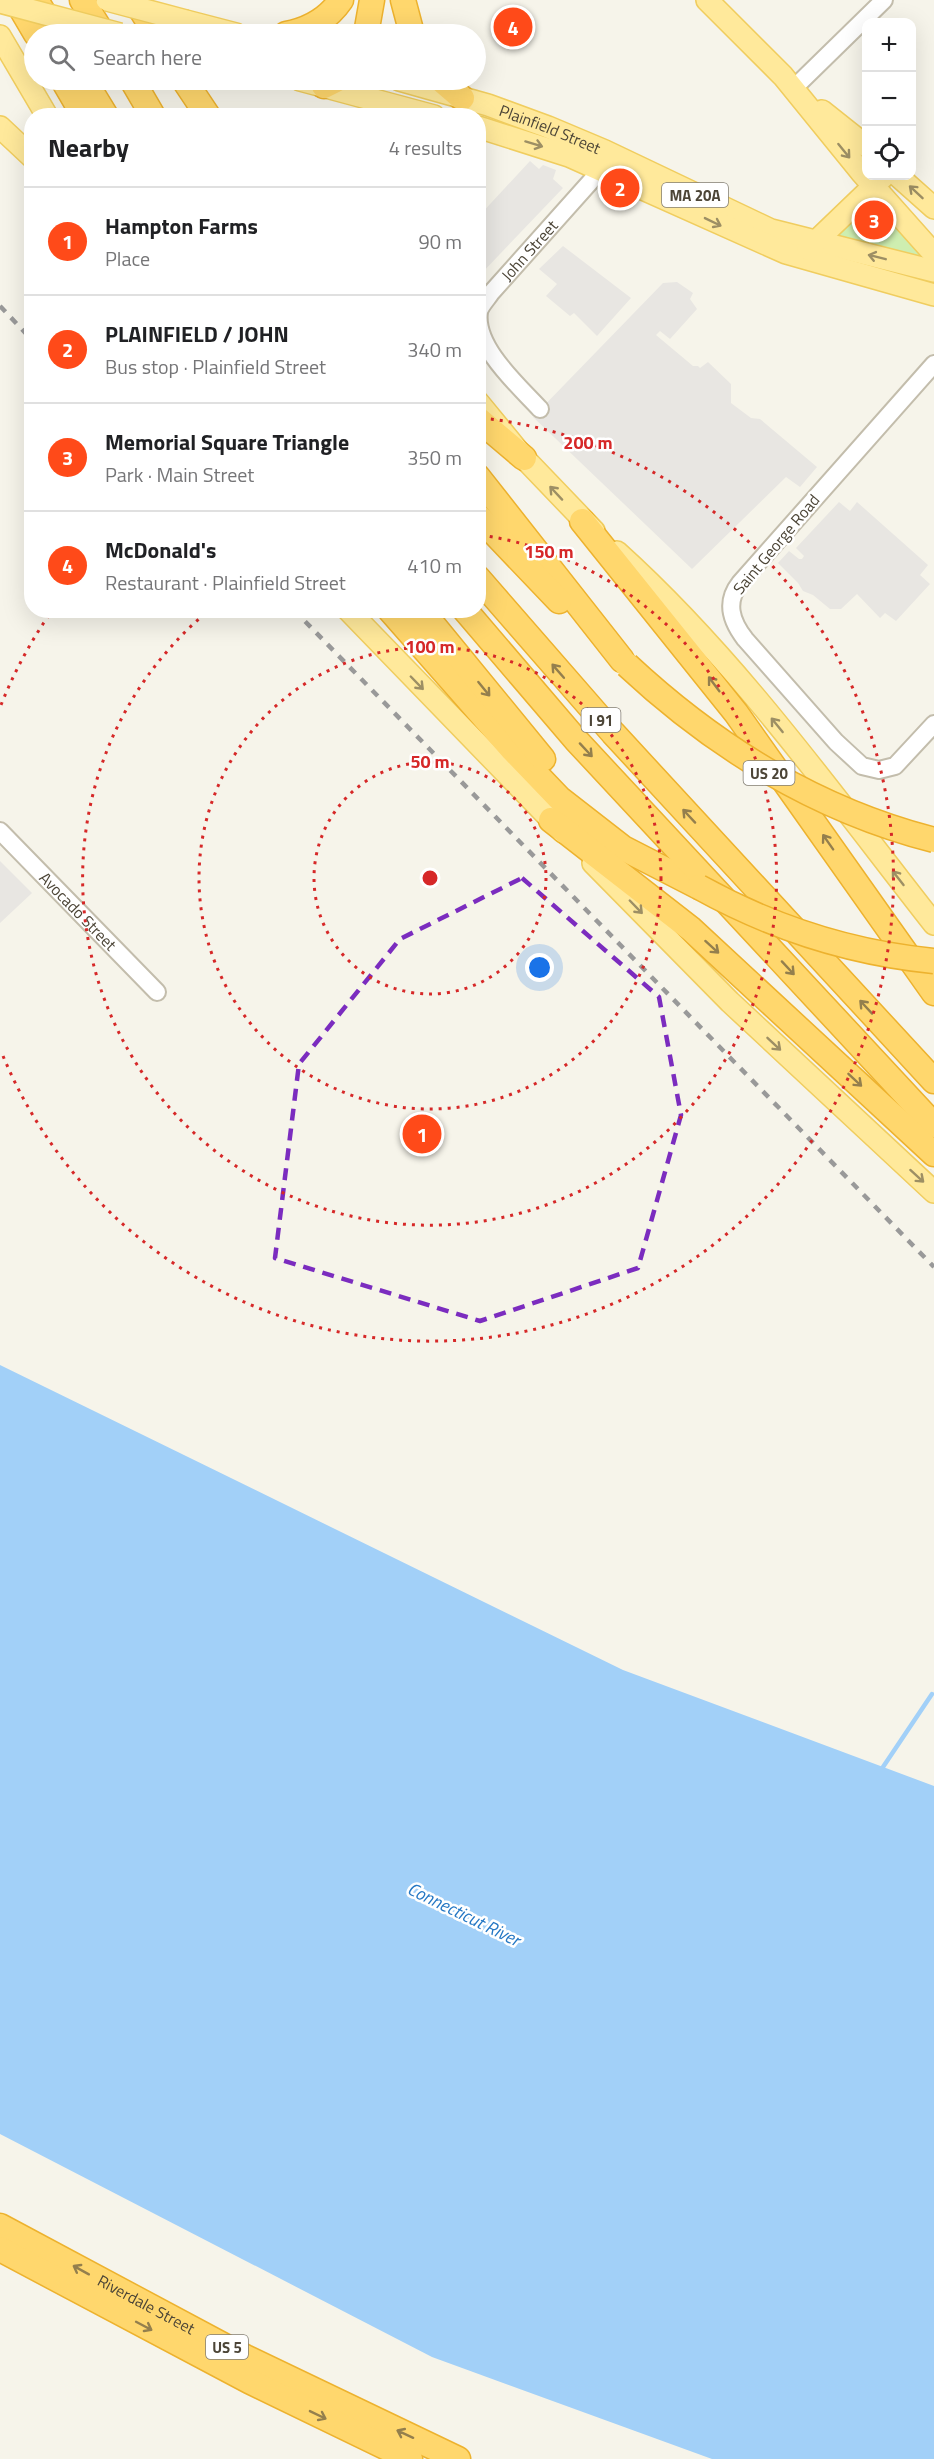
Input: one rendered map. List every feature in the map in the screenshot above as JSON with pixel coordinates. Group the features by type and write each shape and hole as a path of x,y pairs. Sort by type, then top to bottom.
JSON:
{"highway":[{"path":"16,0 30,24"},
{"path":"36,0 51,24"},
{"path":"82,0 98,24"},
{"path":"135,0 150,24"},
{"path":"312,24 322,19 341,0"},
{"path":"368,24 372,0"},
{"path":"403,0 409,24"},
{"path":"69,90 79,108"},
{"path":"90,90 101,108"},
{"path":"191,90 203,108"},
{"path":"453,90 462,98"},
{"path":"486,426 524,458"},
{"name":"US 20","path":"486,487 624,663 704,729 784,782 855,815 934,840"},
{"path":"582,521 743,722 934,993"},
{"path":"486,524 624,663"},
{"name":"I 91","path":"486,587 621,742 934,1081"},
{"path":"398,618 494,715"},
{"path":"427,618 543,782 578,815 623,848 751,914 802,934 858,950 934,961"},
{"name":"I 91","path":"472,618 576,740 934,1125"},
{"path":"551,820 691,928 934,1154"},
{"name":"Riverdale Street","path":"0,2226 245,2357 458,2459"},
{"name":"Riverdale Street","path":"0,2249 249,2381 410,2459"}],"main road":[{"path":"107,0 198,24"},
{"path":"707,0 879,181 934,254"},
{"path":"0,2 82,24"},
{"path":"0,36 24,77"},
{"path":"793,89 862,142"},
{"path":"32,90 42,108"},
{"path":"352,90 409,108"},
{"name":"Plainfield Street","path":"434,90 525,118 721,225 799,257 934,295"},
{"path":"0,127 24,150"},
{"name":"Plainfield Street","path":"486,130 550,149 608,162 771,230 934,271"},
{"path":"902,180 934,208"},
{"path":"799,257 879,181"},
{"path":"486,412 524,458 582,521 652,585 720,658 792,744 934,924"},
{"path":"356,618 730,1002 934,1192"}],"street":[{"path":"793,89 884,0"},
{"name":"John Street","path":"486,300 608,162"},
{"name":"John Street","path":"486,343 497,360 540,409"},
{"name":"Saint George Road","path":"934,364 740,583 730,601 733,620 745,639 836,742 862,766 874,770 885,769 900,762 934,724"},
{"name":"Avocado Street","path":"0,831 157,992"}],"highlighted area":[{"path":"522,878 659,997 681,1115 638,1268 480,1321 275,1258 299,1064 400,939"}],"green space":[{"path":"881,204 931,259 840,240 839,235 868,205"}],"shaded area":[{"path":"530,161 539,169 543,165 556,170 553,179 563,188 486,269 486,208"},
{"path":"563,246 631,298 597,336 574,313 570,316 546,296 557,284 539,269"},
{"path":"677,282 693,293 690,299 697,309 670,339 660,331 656,335 693,366 700,368 708,362 731,384 731,403 751,418 760,419 817,467 800,487 786,477 692,569 533,417 663,283"},
{"path":"839,502 850,511 857,502 928,565 920,575 930,584 896,621 885,613 880,618 857,594 841,609 830,609 813,595 803,591 778,563 789,551 802,559 804,556 796,548"},
{"path":"0,861 32,893 0,923"}],"water":[{"name":"Connecticut River","path":"0,1365 623,1670 934,1786 934,2459 712,2459 432,2357 0,2134"}],"waterway":[{"path":"883,1767 932,1694"}],"railway":[{"path":"0,306 24,332"},
{"path":"302,618 934,1267"}],"place":[{"name":"McDonald's","path":"513,27"},
{"name":"PLAINFIELD / JOHN","path":"620,188"},
{"name":"Memorial Square Triangle","path":"874,220"},
{"name":"Hampton Farms","path":"422,1134"}]}
